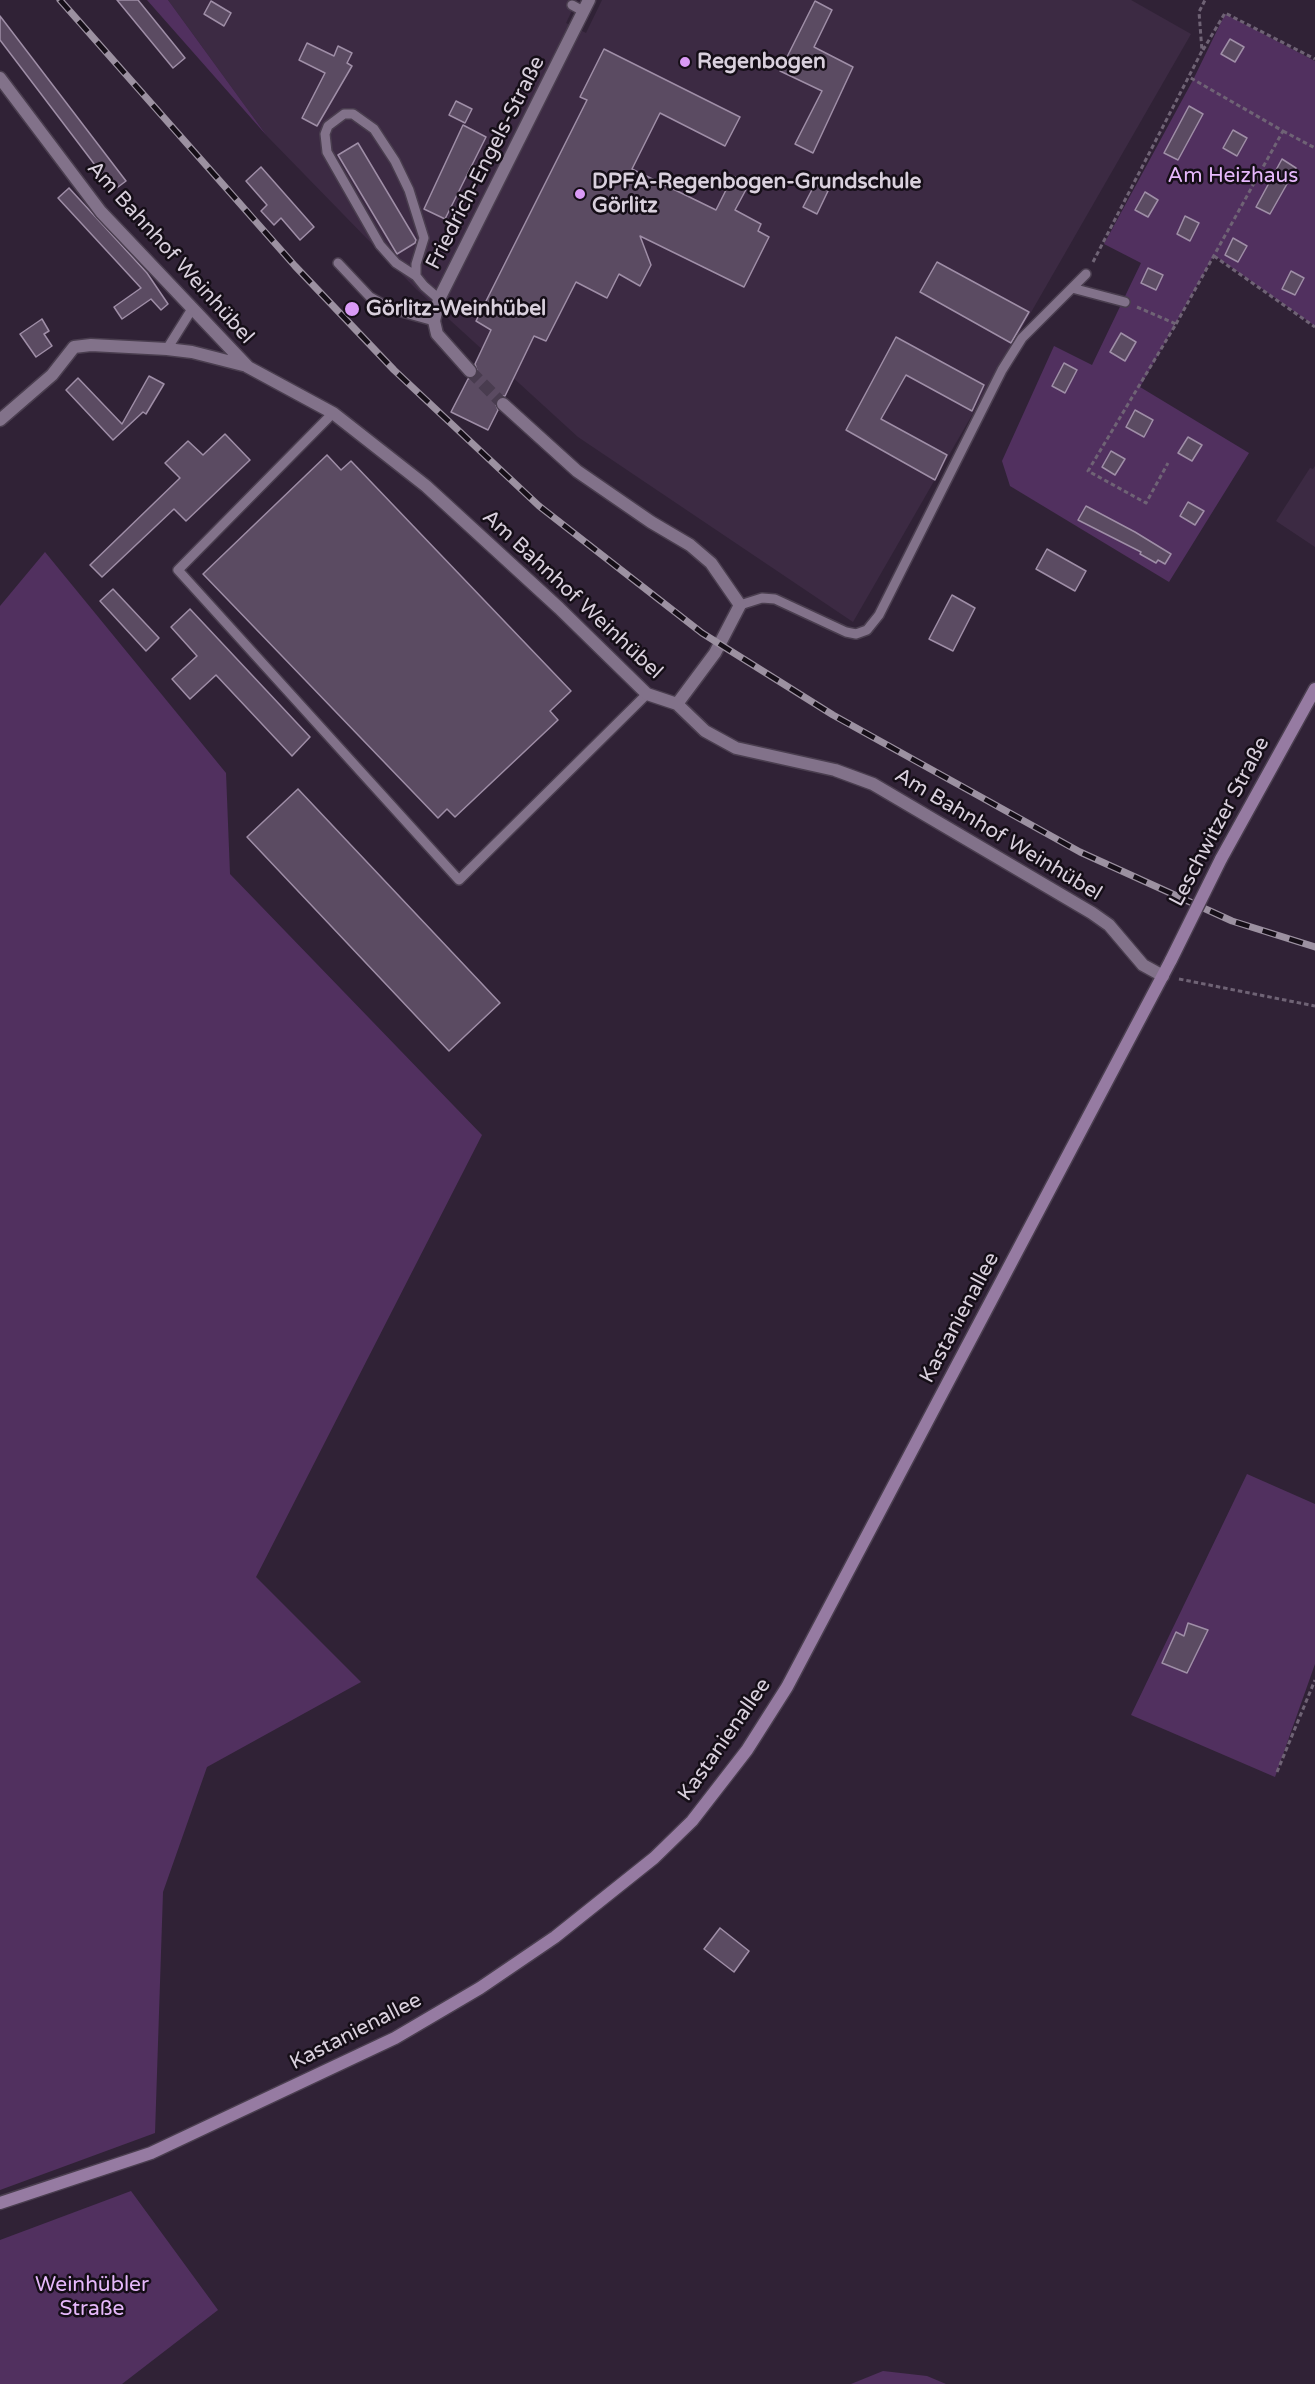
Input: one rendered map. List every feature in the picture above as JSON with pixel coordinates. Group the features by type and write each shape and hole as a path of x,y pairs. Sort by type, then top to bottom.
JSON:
{"street":[{"name":"Friedrich-Engels-Straße","path":"434,321 439,299 581,5"},
{"name":"Am Bahnhof Weinhübel","path":"0,78 101,212 248,367"},
{"path":"434,321 437,334 445,346 470,371"},
{"name":"Am Bahnhof Weinhübel","path":"0,420 52,375 74,347 91,345 167,349 192,352 248,367 333,413 426,486 559,608 647,694 669,699 705,732 736,748 835,770 873,783 1092,913 1108,926 1143,965 1163,976"},
{"path":"502,404 577,471 651,522 690,545 711,562 740,604 715,653 677,704"},
{"name":"Leschwitzer Straße","path":"1163,976 1251,800 1315,688"},
{"name":"Kastanienallee","path":"0,2203 151,2153 395,2038 480,1988 555,1937 654,1858 692,1821 747,1750 788,1687 1163,976"}],"lane":[{"path":"416,276 416,264 424,238 409,190 395,161 374,129 363,119 344,114 328,126 325,135 327,152 380,245 396,263 416,276 439,299"},
{"path":"338,263 370,297 391,309 434,321"},
{"path":"740,604 762,598 775,599 846,632 856,634 867,630 879,615 1002,370 1022,338 1086,274"},
{"path":"1072,288 1125,302"},
{"path":"167,349 192,309"},
{"path":"333,413 178,570 459,880 647,694"}],"path":[{"path":"1202,51 1199,12 1205,0"},
{"path":"1086,274 1202,51 1225,13 1315,59"},
{"path":"1189,77 1315,148"},
{"path":"1168,463 1146,503 1088,471 1176,324 1283,131"},
{"path":"1214,256 1315,327"},
{"path":"1125,302 1176,324"},
{"path":"1163,976 1315,1006"},
{"path":"1276,1772 1315,1680"}],"shaded area":[{"path":"168,0 577,0 566,23 586,33 602,0 1131,0 1191,34 853,622 578,437 416,289 267,136"},
{"path":"1315,466 1315,547 1276,521 1310,468 1313,469"}],"green space":[{"path":"147,0 168,0 267,136"},
{"name":"Am Heizhaus","path":"1225,14 1315,61 1315,326 1214,255 1140,387 1249,453 1169,582 1010,486 1002,461 1054,346 1092,365 1141,263 1104,244 1193,80"},
{"path":"45,552 226,773 230,874 482,1135 256,1577 361,1682 207,1767 163,1892 155,2133 0,2190 0,606"},
{"path":"1247,1474 1315,1504 1315,1664 1275,1777 1131,1715"},
{"name":"Weinhübler Straße","path":"131,2191 218,2310 122,2384 0,2384 0,2240"},
{"path":"883,2371 927,2376 946,2384 851,2384"}],"building":[{"path":"117,0 138,0 185,58 173,68"},
{"path":"211,1 231,13 224,26 204,14"},
{"path":"815,1 832,10 814,47 853,67 813,153 795,144 822,91 780,71"},
{"path":"0,16 126,181 114,190 0,40"},
{"path":"1230,39 1244,47 1235,62 1221,54"},
{"path":"307,43 334,56 338,46 352,53 347,63 352,66 317,126 302,118 325,73 299,60"},
{"path":"604,49 740,117 725,146 660,113 632,169 716,210 733,176 749,184 735,210 761,224 758,231 769,237 744,287 640,236 651,265 640,286 619,274 607,298 576,282 546,341 534,336 505,396 500,396 495,402 498,410 488,430 451,412 468,379 478,374 475,364 491,330 476,321 587,100 580,97"},
{"path":"456,101 472,109 465,123 449,115"},
{"path":"1189,106 1203,114 1178,160 1164,153"},
{"path":"463,125 486,137 445,219 424,209"},
{"path":"1233,130 1247,138 1237,156 1223,148"},
{"path":"358,143 416,240 415,243 397,254 338,155"},
{"path":"1282,159 1296,168 1270,214 1256,207"},
{"path":"261,167 314,227 300,240 281,218 274,225 261,211 267,205 246,181"},
{"path":"815,184 828,191 817,214 803,207"},
{"path":"69,188 147,273 168,304 161,310 151,299 122,319 114,307 141,288 58,198"},
{"path":"1145,192 1158,200 1148,217 1135,210"},
{"path":"1185,216 1199,223 1190,241 1177,234"},
{"path":"1233,238 1247,246 1238,262 1225,255"},
{"path":"937,262 1029,312 1011,343 920,292"},
{"path":"1148,268 1163,275 1156,290 1141,283"},
{"path":"1291,271 1304,278 1295,295 1282,289"},
{"path":"42,319 49,331 44,334 52,346 36,357 20,334"},
{"path":"1121,333 1136,342 1125,361 1110,352"},
{"path":"896,337 984,385 972,411 906,375 881,419 947,455 935,480 846,430"},
{"path":"1064,363 1077,370 1065,393 1052,386"},
{"path":"149,376 164,384 146,414 143,412 113,440 66,390 78,378 122,424"},
{"path":"1135,410 1153,420 1144,437 1126,427"},
{"path":"225,434 250,460 186,521 174,509 102,577 90,565 180,478 165,463 188,441 203,455"},
{"path":"1188,437 1202,445 1192,461 1178,453"},
{"path":"1111,451 1125,459 1115,475 1102,467"},
{"path":"327,455 341,470 351,461 571,691 550,711 558,720 455,817 447,809 438,818 203,574"},
{"path":"1188,502 1204,511 1195,525 1180,516"},
{"path":"1086,506 1171,554 1165,564 1158,560 1156,563 1140,554 1141,552 1078,520"},
{"path":"1047,549 1086,571 1075,591 1036,569"},
{"path":"113,589 159,638 146,651 100,601"},
{"path":"952,595 975,608 953,651 929,639"},
{"path":"190,609 310,737 292,756 216,675 190,699 172,679 197,656 171,627"},
{"path":"298,789 500,1003 449,1051 247,837"},
{"path":"1188,1623 1208,1630 1187,1673 1162,1663 1176,1632 1184,1636"},
{"path":"720,1928 749,1951 734,1972 704,1949"}],"tunnel":[{"path":"470,371 503,404"}],"railway":[{"path":"60,0 295,266 394,370 539,506 702,633 833,715 1080,852 1232,921 1315,947"}],"place":[{"name":"Regenbogen","path":"685,62"},
{"name":"DPFA-Regenbogen-Grundschule Görlitz","path":"580,194"},
{"name":"Görlitz-Weinhübel","path":"352,309"}]}
